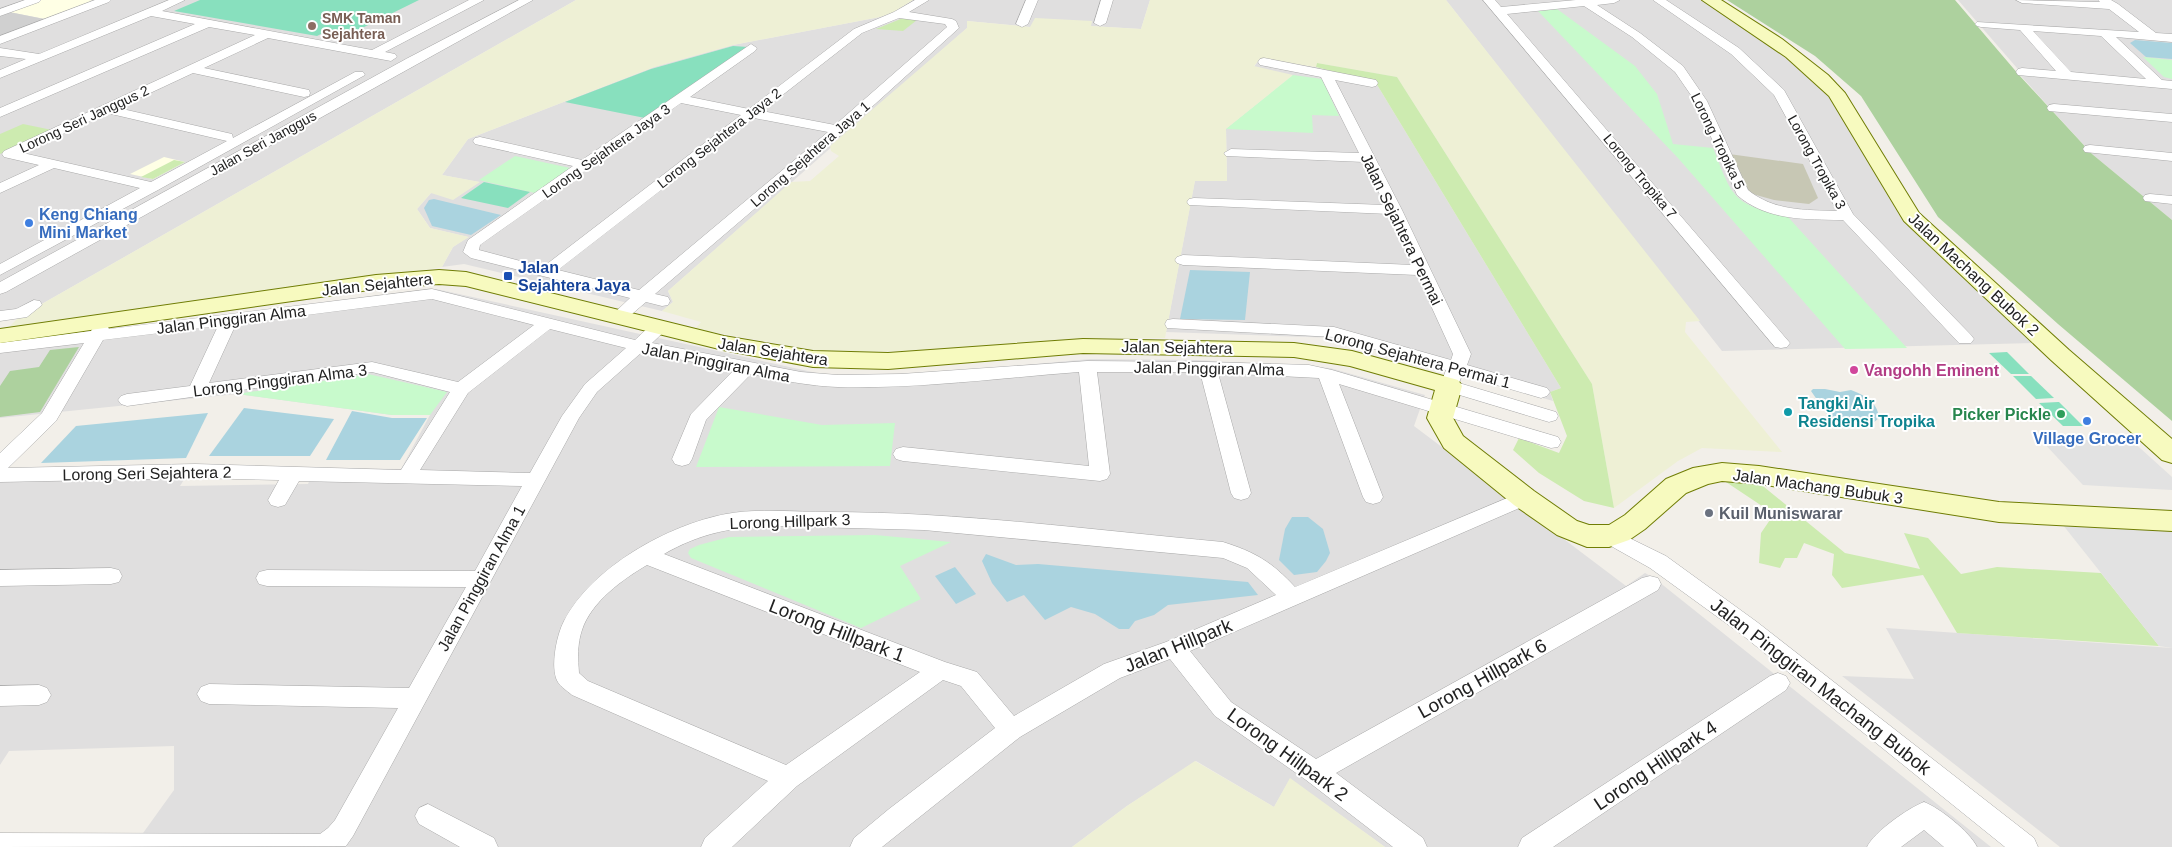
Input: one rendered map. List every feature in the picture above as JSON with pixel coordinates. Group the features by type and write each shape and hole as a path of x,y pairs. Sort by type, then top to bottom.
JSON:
{"main road":[{"name":"Jalan Machang Bubok 2","path":"1720,0 1803,52 1842,86 1849,94 1926,217 2076,354 2169,444"},
{"name":"Jalan Sejahtera","path":"0,336 101,329 376,282 439,277 466,279 755,350 813,360 848,362 966,356 1083,346 1294,350 1352,359 1448,388"},
{"path":"1448,388 1440,418 1453,442 1524,498 1576,533 1587,536 1610,536"},
{"name":"Jalan Machang Bubuk 3","path":"1610,536 1635,522 1676,486 1704,475 1722,472 1759,475 1999,512 2172,521"}],"street":[{"path":"0,13 35,0"},
{"path":"0,40 105,0"},
{"path":"0,74 179,0"},
{"path":"373,54 478,0"},
{"name":"Jalan Seri Janggus","path":"0,270 391,57 504,4 527,0"},
{"name":"Lorong Sejahtera Jaya 2","path":"546,272 858,31 898,14 923,0"},
{"path":"1022,24 1032,0"},
{"path":"1100,23 1107,0"},
{"path":"1494,5 1614,0"},
{"name":"Lorong Tropika 3","path":"1659,0 1735,51 1779,92 1847,216 1965,339"},
{"name":"Jalan Machang Bubok 2","path":"1710,0 1791,53 1829,86 1836,93 1911,217 2060,355 2169,444"},
{"path":"2022,0 2109,3 2152,36"},
{"name":"Lorong Tropika 5","path":"1584,1 1636,35 1679,69 1702,101 1742,192 1747,198 1773,210 1847,216"},
{"name":"Jalan Seri Janggus","path":"0,289 294,125 504,4"},
{"name":"Lorong Tropika 7","path":"1494,5 1781,343"},
{"path":"149,12 391,57"},
{"name":"Lorong Sejahtera Jaya 1","path":"619,316 838,130 953,28 952,23 948,21 898,14"},
{"path":"0,113 207,23"},
{"path":"1981,24 2172,38"},
{"path":"2022,27 2066,76"},
{"path":"2104,33 2159,84"},
{"name":"Lorong Seri Janggus 2","path":"153,187 9,154 267,34"},
{"name":"Lorong Sejahtera Jaya 3","path":"546,272 477,255 471,252 470,248 473,243 751,48"},
{"path":"0,52 40,57"},
{"path":"1264,62 1372,83"},
{"path":"190,70 304,93"},
{"path":"2022,72 2172,85"},
{"name":"Jalan Sejahtera Permai","path":"1326,74 1395,210 1462,354 1448,388"},
{"path":"680,99 838,130"},
{"path":"2054,108 2172,118"},
{"path":"105,109 227,137"},
{"path":"274,121 294,125"},
{"path":"480,141 586,164"},
{"path":"2090,149 2172,157"},
{"path":"1231,152 1369,158"},
{"path":"0,190 52,164"},
{"path":"0,256 115,195 117,188"},
{"path":"2150,198 2172,200"},
{"path":"1194,202 1395,210"},
{"path":"31,240 49,244"},
{"path":"1184,260 1423,270"},
{"path":"546,272 662,301"},
{"name":"Jalan Pinggiran Alma","path":"0,348 101,329 230,319 432,294 638,346 746,369 801,378 838,381 949,377 1087,366 1207,367 1268,368 1448,388 1551,442"},
{"path":"0,309 34,305 21,313 0,316"},
{"path":"197,390 230,319"},
{"path":"407,476 461,389 546,324"},
{"name":"Lorong Sejahtera Permai 1","path":"1174,324 1334,332 1448,388 1541,392"},
{"name":"Jalan Pinggiran Alma 1","path":"324,846 337,837 344,828 480,579 581,400 591,388 660,327"},
{"path":"0,464 49,417 101,329"},
{"path":"903,454 1100,474 1087,366"},
{"name":"Lorong Pinggiran Alma 3","path":"127,400 372,367 461,389"},
{"path":"1207,367 1241,493"},
{"path":"682,460 698,418 746,369"},
{"path":"1326,374 1373,497"},
{"name":"Jalan Sejahtera","path":"1448,388 1548,416"},
{"name":"Lorong Seri Sejahtera 2","path":"0,475 194,471 535,480"},
{"path":"278,500 293,473"},
{"name":"Jalan Hillpark","path":"863,847 898,817 1011,730 1112,671 1174,648 1524,498"},
{"name":"Lorong Hillpark 3","path":"788,778 580,688 567,678 566,652 572,627 586,604 622,570 644,555 681,537 724,522 769,519 874,518 1223,550 1244,556 1263,567 1292,598"},
{"name":"Jalan Pinggiran Machang Bubok","path":"1610,536 1658,562 1749,628 2025,847"},
{"name":"Lorong Hillpark 1","path":"644,555 940,670 969,679 1011,730"},
{"path":"0,578 111,576"},
{"path":"267,578 480,579"},
{"name":"Lorong Hillpark 6","path":"1315,772 1650,584"},
{"name":"Lorong Hillpark 2","path":"1174,648 1223,708 1315,772 1414,847"},
{"path":"714,847 788,778 940,670"},
{"name":"Lorong Hillpark 4","path":"1531,847 1778,683"},
{"path":"209,694 415,698"},
{"path":"0,696 39,695"},
{"path":"1880,847 1924,814 1964,847"},
{"path":"428,816 485,847"},
{"path":"0,845 324,846"}],"shaded area":[{"path":"0,0 576,0 19,317 0,320"},
{"path":"41,0 93,1 45,19 9,12"},
{"path":"576,0 913,0 892,13 880,17 733,45 654,67 468,139 442,175 480,182 453,200 431,193 417,209 430,228 469,237 453,247 442,267 9,327 19,317"},
{"path":"913,0 1150,0 1141,29 1090,26 1092,21 1030,27 967,21 967,28 668,291 673,302 662,311 464,264 442,267 453,247 468,237 430,228 417,209 431,193 479,182 442,175 468,139 654,67 733,45 880,17 892,13"},
{"path":"1150,0 1446,0 1700,321 1686,322 1685,332 1782,452 1702,448 1678,461 1614,508 1592,384 1397,77 1317,63 1316,67 1260,59 1254,66 1293,75 1226,129 1227,181 1195,181 1165,338 1070,339 950,350 831,353 695,329 701,322 662,311 673,302 668,291 791,182 810,181 839,156 831,151 830,146 967,28 967,21 1030,27 1035,18 1092,21 1091,26 1141,29"},
{"path":"1446,0 1705,0 1785,54 1826,90 1899,215 2035,343 1722,351"},
{"path":"1958,0 2172,0 2172,220 2092,154 2020,75 2023,75"},
{"path":"9,12 49,20 0,39 0,15"},
{"path":"1259,59 1316,67 1376,83 1561,388 1550,392 1553,401 1337,338 1166,332 1195,180 1227,181 1226,129 1293,76 1254,67"},
{"path":"1729,154 1803,164 1818,198 1809,204 1774,200 1749,193"},
{"path":"164,157 185,162 153,179 130,174"},
{"path":"436,289 826,375 937,373 1090,359 1196,360 1330,368 1425,395 1414,426 1626,586 1645,573 1654,578 1991,847 1385,847 1290,779 1274,807 1196,761 1127,806 1072,847 133,847 174,790 174,746 9,751 0,765 0,472 190,470 180,486 308,484 315,468 401,469 430,415 392,415 237,394 0,418 0,345"},
{"path":"2130,439 2172,477 2172,490 2083,485 2042,441"},
{"path":"2063,525 2172,531 2172,648 2159,646"},
{"path":"1886,628 2172,648 2172,847 2060,847 1842,676 1914,679"},
{"path":"1195,761 1274,807 1290,778 1385,847 1072,847 1127,806"}],"green space":[{"name":"SMK Taman Sejahtera","path":"200,0 419,0 350,34 329,30 317,36 174,11"},
{"path":"1727,0 1955,0 2019,75 2092,154 2172,220 2172,421 2058,324 1938,217 1861,96 1815,56"},
{"path":"1557,9 1635,66 1657,94 1673,144 1713,148 1725,178 1737,196 1755,208 1788,217 1907,348 1845,349 1678,158 1538,11"},
{"path":"903,18 917,20 903,31 876,29"},
{"path":"733,46 748,47 645,118 565,102 651,69"},
{"path":"2143,57 2172,60 2172,79 2164,77"},
{"path":"1317,63 1397,77 1592,384 1614,508 1584,501 1539,473 1513,450 1519,438 1559,453 1567,436 1550,392 1561,388 1376,83 1316,67"},
{"path":"1293,75 1322,79 1339,116 1312,115 1313,133 1226,129"},
{"path":"23,124 52,130 0,154 0,134"},
{"path":"515,156 570,168 535,193 479,180"},
{"path":"174,160 185,162 153,179 141,177"},
{"path":"484,182 530,192 508,208 461,198"},
{"path":"79,347 40,412 0,417 0,386 10,371 39,367 50,350"},
{"name":"Picker Pickle","path":"2007,352 2029,374 2011,374 1989,353"},
{"path":"368,374 447,392 430,415 392,415 237,394"},
{"name":"Picker Pickle","path":"2013,376 2031,376 2054,398 2036,399"},
{"name":"Picker Pickle","path":"2059,402 2083,426 2063,426 2039,403"},
{"path":"719,407 822,425 895,423 890,466 696,467"},
{"path":"1726,482 1758,482 1845,553 1920,569 1904,533 1928,538 1961,574 1997,567 2101,573 2159,646 1957,633 1923,575 1842,588 1832,575 1834,554 1804,543 1797,558 1785,558 1780,568 1759,563 1761,533 1774,514"},
{"path":"875,535 951,542 900,566 921,599 861,628 691,558 688,553 690,549 699,545 729,537"}],"water":[{"path":"2135,40 2172,43 2172,59 2146,57 2130,43"},
{"path":"434,199 501,215 471,235 432,226 424,208 429,200"},
{"path":"1190,270 1250,272 1245,320 1180,319"},
{"path":"1813,389 1840,392 1851,390 1856,392 1873,403 1879,418 1873,423 1831,420 1811,391"},
{"path":"244,408 334,419 310,456 209,456"},
{"path":"352,411 392,418 427,418 400,460 326,460"},
{"path":"208,413 186,458 41,463 76,426"},
{"path":"1292,517 1308,517 1323,529 1330,553 1317,572 1294,575 1279,560 1285,529"},
{"path":"986,554 1016,565 1038,564 1248,582 1258,595 1168,605 1154,615 1135,621 1129,629 1119,629 1095,614 1071,607 1045,620 1024,595 1007,602 992,583 982,561"},
{"path":"955,567 976,594 956,604 935,576"}],"place":[{"name":"SMK Taman Sejahtera","path":"312,26"},
{"name":"Keng Chiang Mini Market","path":"29,223"},
{"name":"Jalan Sejahtera Jaya","path":"508,276"},
{"name":"Vangohh Eminent","path":"1854,370"},
{"name":"Tangki Air Residensi Tropika","path":"1788,412"},
{"name":"Picker Pickle","path":"2061,414"},
{"name":"Village Grocer","path":"2087,421"},
{"name":"Kuil Muniswarar","path":"1709,513"}]}
